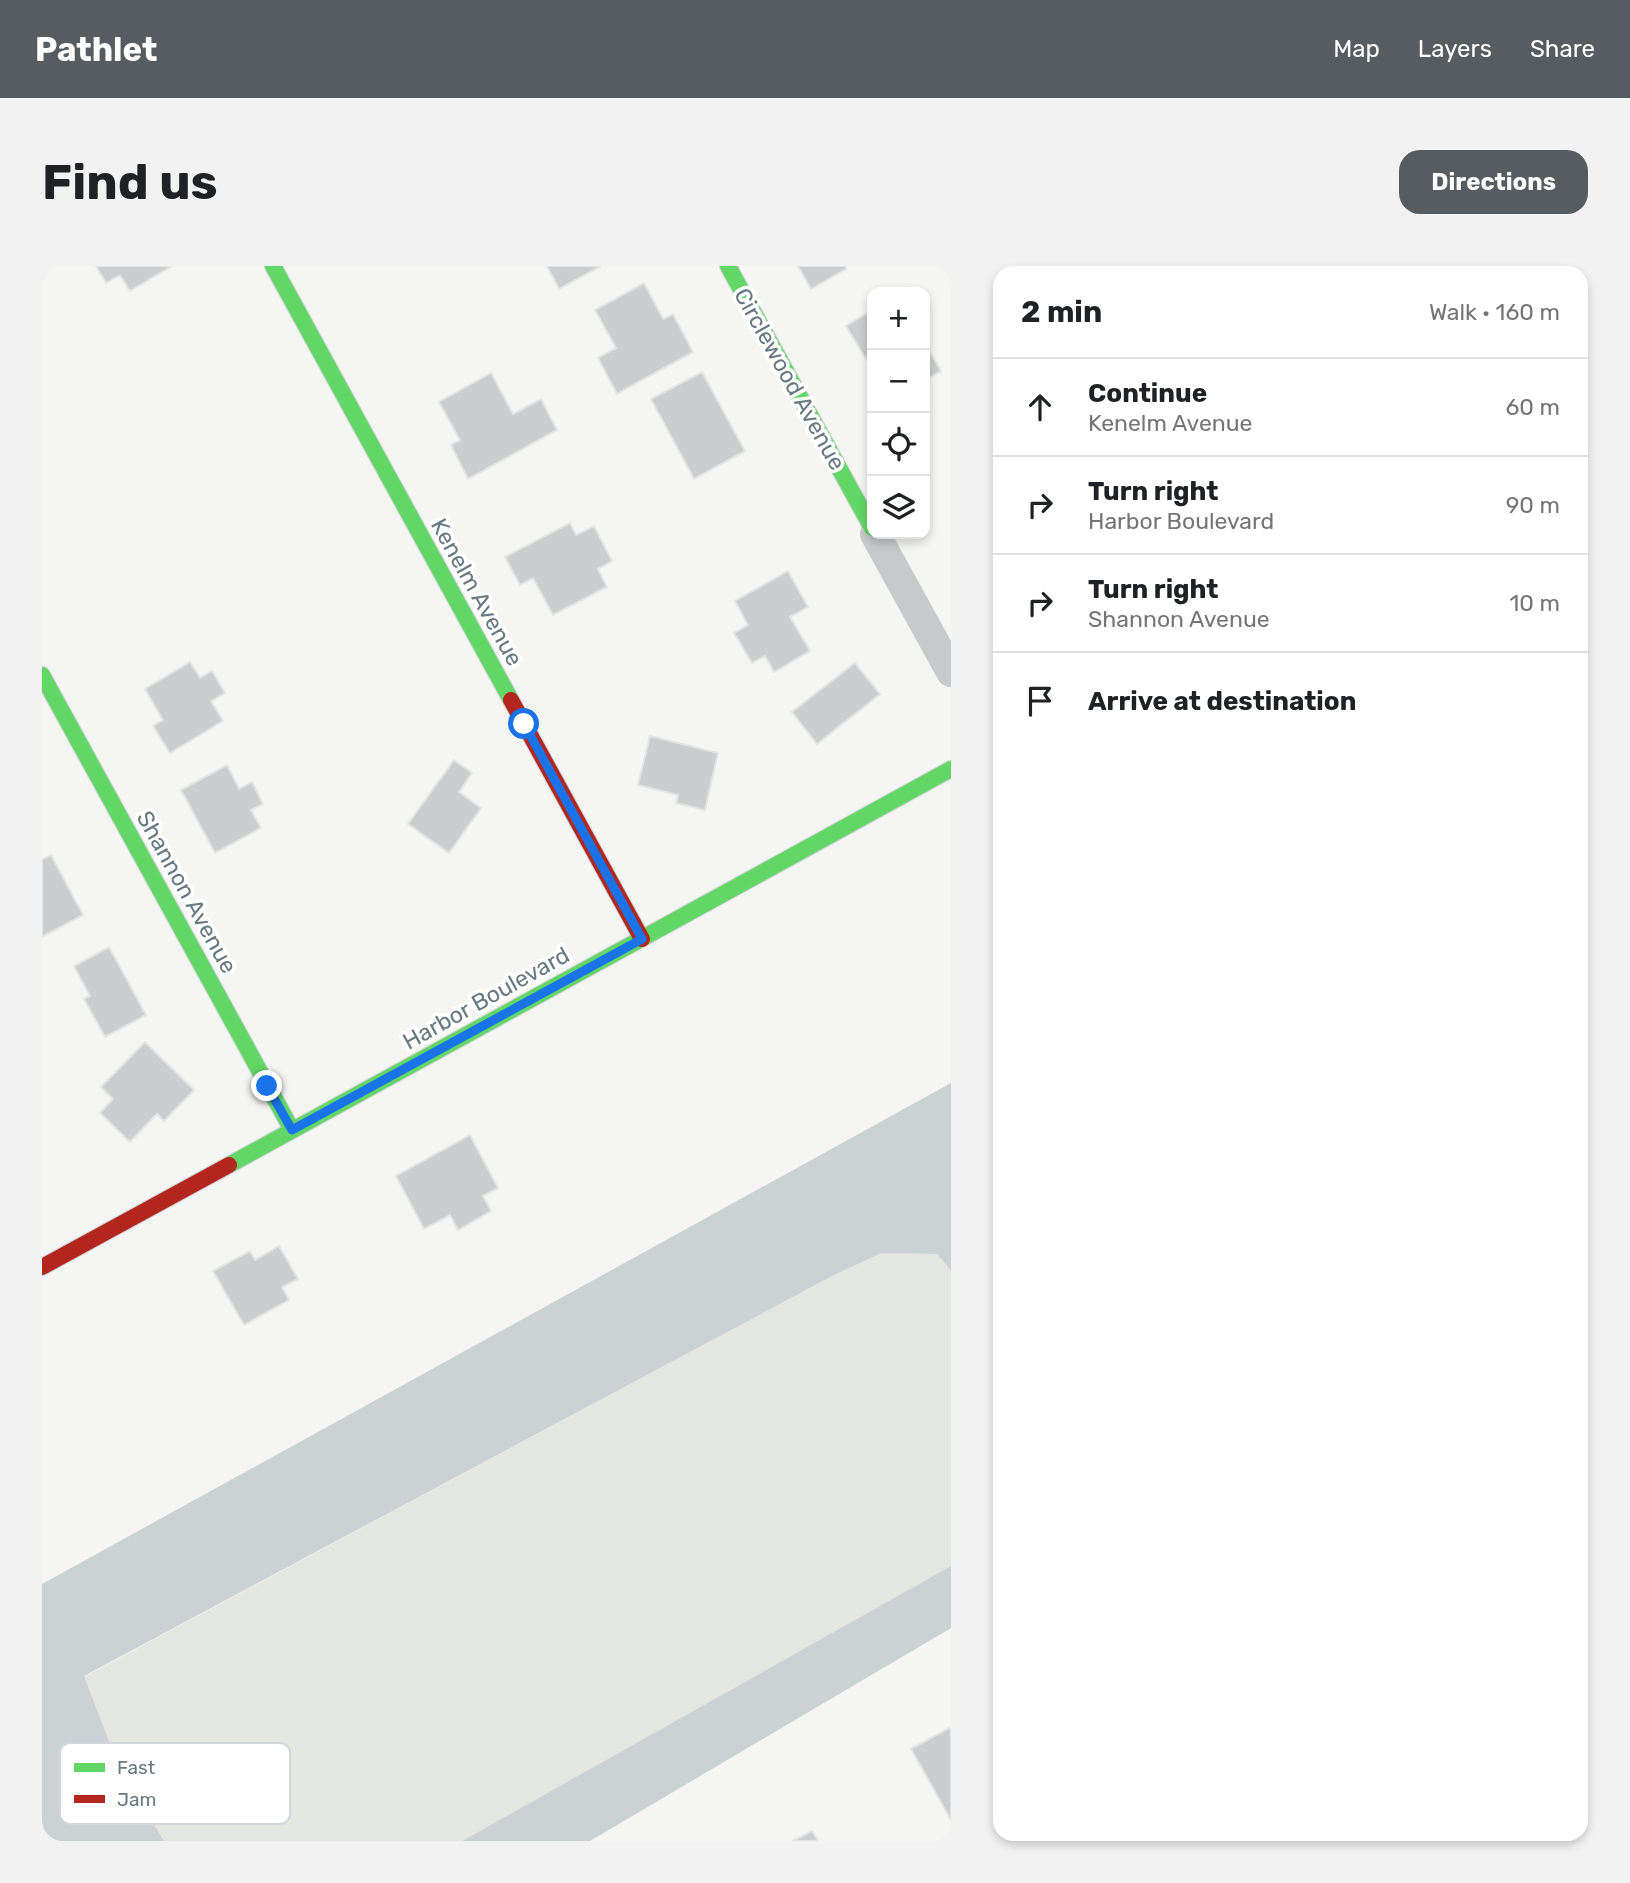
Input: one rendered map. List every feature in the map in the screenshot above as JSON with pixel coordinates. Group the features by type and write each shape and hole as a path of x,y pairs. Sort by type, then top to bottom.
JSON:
{"street":[{"name":"Kenelm Avenue","path":"273,266 642,939"},
{"name":"Circlewood Avenue","path":"728,266 867,519"},
{"path":"878,539 951,672"},
{"name":"Shannon Avenue","path":"42,675 292,1130"},
{"name":"Harbor Boulevard","path":"42,1267 951,769"}],"shaded area":[{"path":"951,1083 951,1271 937,1254 882,1253 834,1275 84,1676 110,1743 60,1743 60,1824 154,1824 164,1841 51,1841 42,1833 42,1584"},
{"path":"882,1253 937,1254 951,1271 951,1566 462,1841 164,1841 154,1824 290,1824 290,1743 110,1743 84,1677 834,1275"},
{"path":"951,1566 951,1628 590,1841 462,1841"}],"building":[{"path":"96,266 172,266 130,291 120,275 106,283"},
{"path":"547,266 601,266 559,289"},
{"path":"798,266 845,266 846,269 811,289"},
{"path":"644,283 663,319 673,314 693,352 617,394 598,358 616,348 595,310"},
{"path":"867,313 867,361 846,326"},
{"path":"930,352 941,371 930,377"},
{"path":"702,372 745,451 694,479 651,399"},
{"path":"491,373 513,414 541,399 557,430 468,479 451,445 460,440 439,402"},
{"path":"570,523 576,535 594,526 612,561 598,569 607,587 553,615 533,578 520,585 505,557"},
{"path":"788,571 808,607 790,617 810,651 774,672 765,656 752,663 734,633 748,625 735,601"},
{"path":"190,662 200,678 212,671 225,693 211,701 223,721 170,753 153,726 163,720 145,689"},
{"path":"855,663 880,694 817,744 792,712"},
{"path":"650,736 718,753 705,810 676,803 678,795 638,785"},
{"path":"454,760 472,773 459,792 481,808 449,853 408,824"},
{"path":"227,765 239,789 252,782 263,804 251,810 261,828 215,853 181,790"},
{"path":"51,855 83,915 42,937 42,860"},
{"path":"109,947 146,1015 105,1037 84,999 90,996 74,966"},
{"path":"145,1042 194,1090 164,1121 157,1114 130,1142 100,1113 113,1099 101,1087"},
{"path":"470,1135 498,1188 483,1196 491,1211 458,1230 450,1215 424,1229 396,1176"},
{"path":"279,1246 298,1279 282,1287 289,1300 244,1325 213,1271 250,1251 255,1260"},
{"path":"949,1728 951,1731 951,1820 911,1749"},
{"path":"812,1831 818,1841 793,1841"}],"traffic: fast":[{"path":"273,266 511,700"},
{"path":"728,266 867,519"},
{"path":"42,675 292,1130"},
{"path":"229,1165 951,769"}],"traffic: jam":[{"path":"511,700 642,939"},
{"path":"42,1267 229,1165"}],"route":[{"path":"267,1086 292,1130 642,939 524,724"}]}
